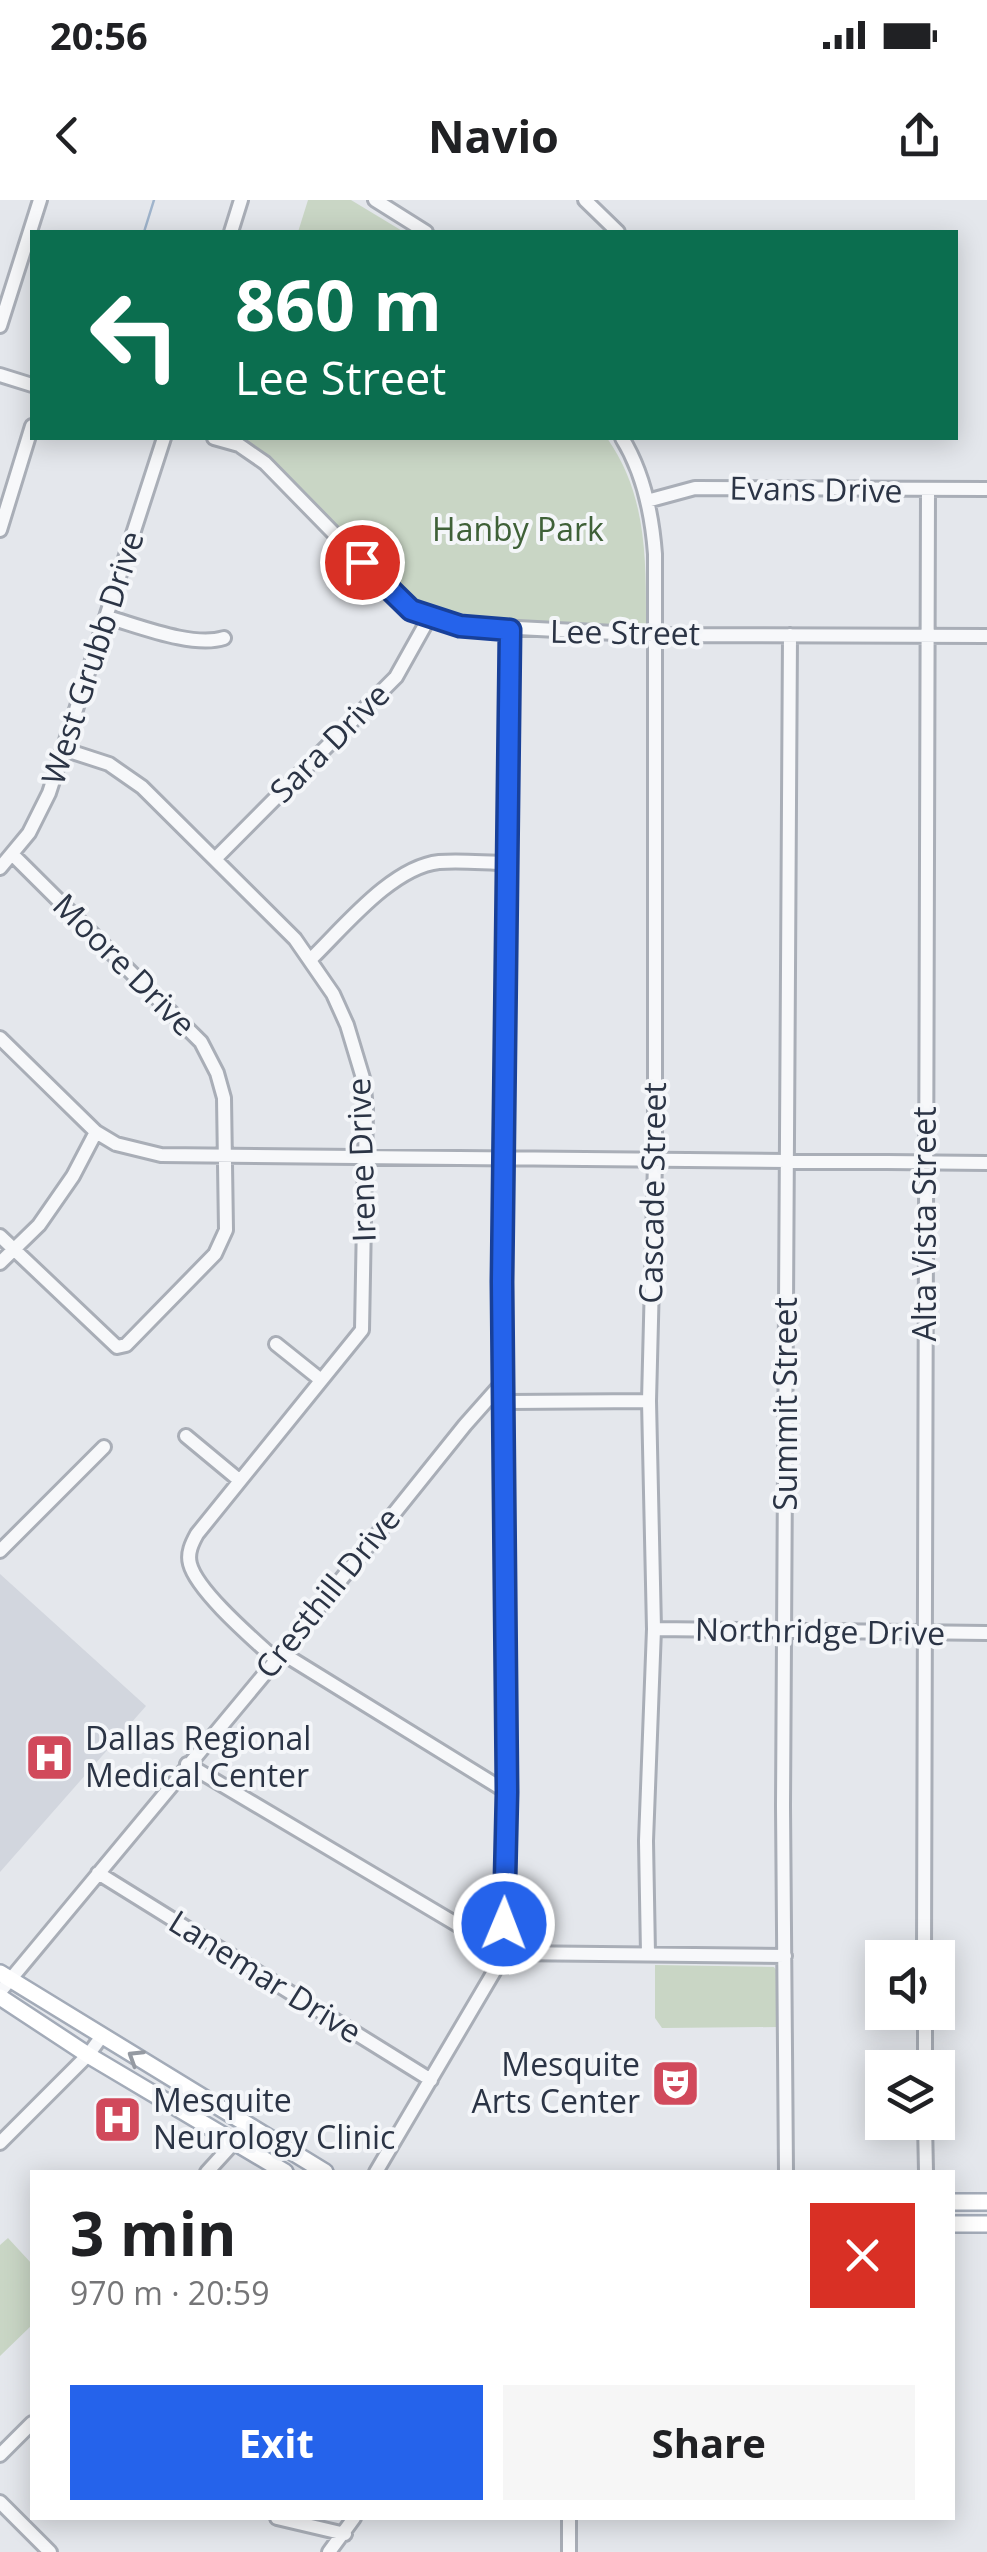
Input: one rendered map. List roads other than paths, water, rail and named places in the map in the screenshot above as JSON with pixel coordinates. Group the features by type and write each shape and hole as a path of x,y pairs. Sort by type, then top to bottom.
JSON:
{"main road":[{"path":"2,1985 102,2036 323,2170"},
{"path":"2,1985 88,2055 281,2170"},
{"path":"955,2202 987,2202"},
{"path":"955,2224 987,2224"}],"street":[{"path":"30,230 40,200"},
{"path":"232,230 241,200"},
{"path":"375,200 423,230"},
{"path":"585,200 616,230"},
{"path":"0,326 30,232"},
{"path":"0,374 30,384"},
{"path":"0,530 4,498 30,431"},
{"name":"West Grubb Drive","path":"0,868 30,833 50,793 163,440"},
{"name":"Lee Street","path":"221,440 239,445 265,462 400,601 429,618 460,626 654,635 987,636"},
{"name":"Cascade Street","path":"623,440 632,453 647,501 655,554 655,1161 649,1402 654,1629 646,1841 648,1954"},
{"name":"Evans Drive","path":"647,501 695,488 987,490"},
{"name":"Alta Vista Street","path":"924,1940 928,491"},
{"path":"107,618 194,640 224,638"},
{"name":"Sara Drive","path":"216,858 396,677 429,618"},
{"path":"377,2170 505,1953 503,1402 510,630"},
{"name":"Summit Street","path":"786,2170 782,1806 790,635"},
{"name":"Irene Drive","path":"66,750 108,764 142,786 311,958 347,1025 363,1078 366,1158 362,1330 196,1534 188,1562 236,1622 278,1656"},
{"name":"Moore Drive","path":"13,855 201,1042 217,1073 224,1098 226,1158 226,1230 220,1247 126,1345 112,1346 14,1249"},
{"path":"311,958 393,880 410,870 438,862 508,863"},
{"path":"0,1038 96,1132 116,1144 161,1156 987,1163"},
{"path":"0,1263 39,1226 73,1176 96,1132"},
{"path":"0,1236 14,1249"},
{"path":"276,1344 321,1380"},
{"name":"Cresthill Drive","path":"2,1985 504,1381"},
{"path":"503,1402 649,1402"},
{"path":"186,1436 239,1480"},
{"path":"0,1551 104,1447"},
{"name":"Northridge Drive","path":"654,1629 987,1633"},
{"path":"278,1656 507,1792"},
{"path":"187,1764 505,1953 786,1956"},
{"name":"Lanemar Drive","path":"98,1873 431,2080"},
{"path":"0,2143 102,2036"},
{"path":"209,2170 248,2126"},
{"path":"926,2140 926,2170"},
{"path":"0,2455 30,2425"},
{"path":"0,2502 50,2552"},
{"path":"285,2520 344,2534"},
{"path":"329,2552 353,2520"},
{"path":"569,2552 570,2520"}],"waterway":[{"path":"145,230 154,200"}],"place":[{"name":"Dallas Regional Medical Center","path":"50,1757"},
{"name":"Mesquite Arts Center","path":"675,2083"},
{"name":"Mesquite Neurology Clinic","path":"118,2119"}],"park label":[{"name":"Hanby Park","path":"518,530"}]}
